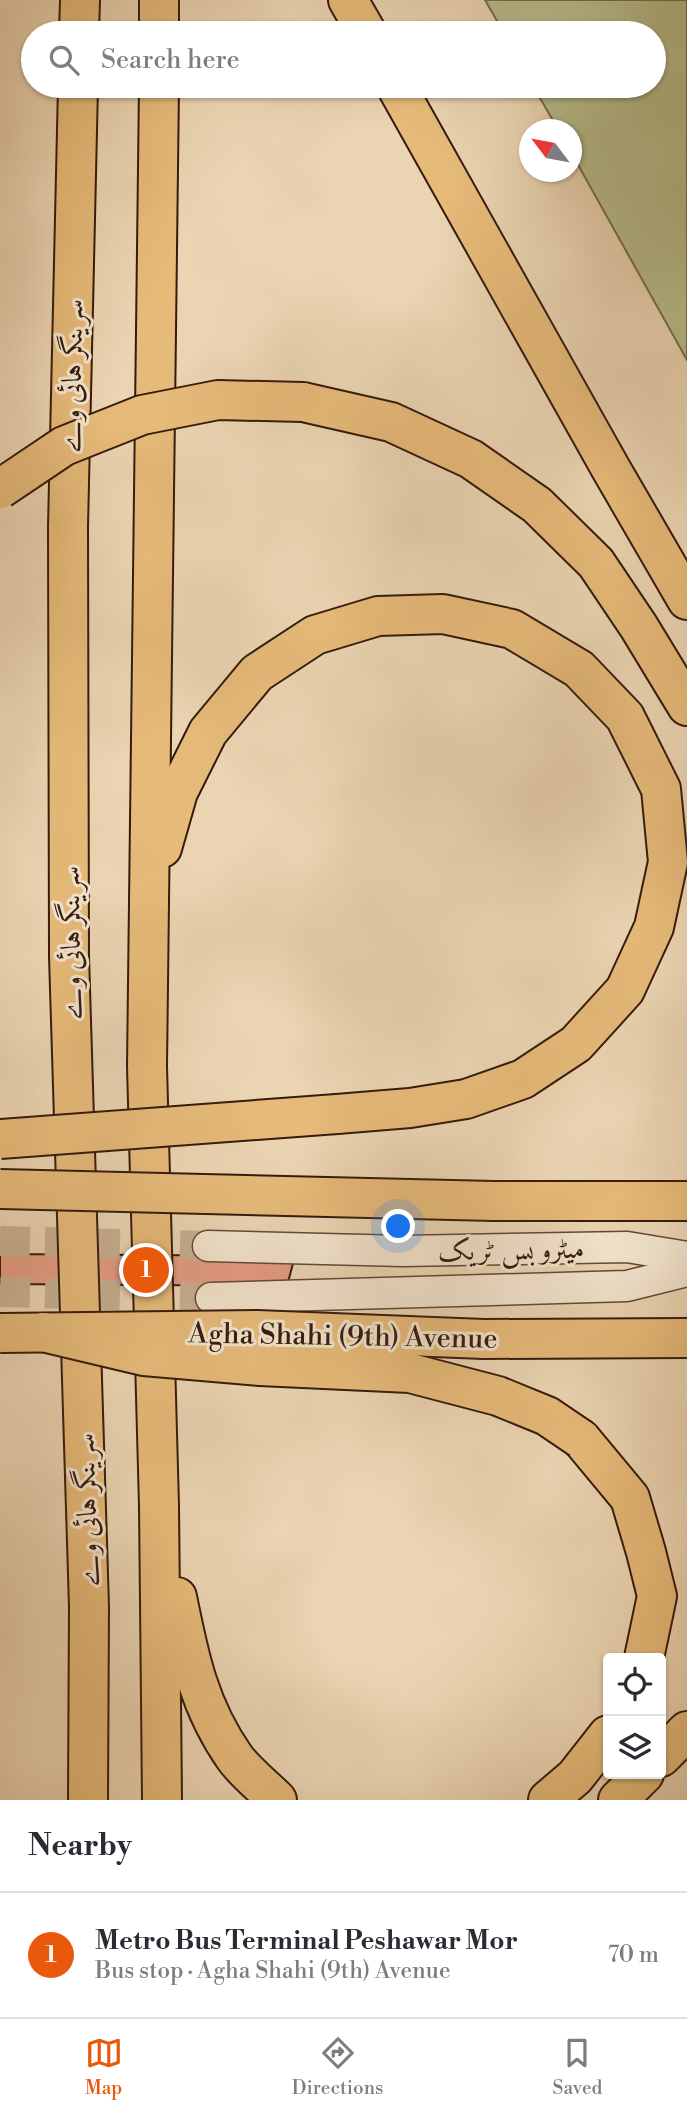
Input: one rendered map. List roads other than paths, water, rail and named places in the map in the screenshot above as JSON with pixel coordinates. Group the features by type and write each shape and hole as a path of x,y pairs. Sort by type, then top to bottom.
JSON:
{"main road":[{"path":"79,21 80,0"},
{"path":"159,0 159,21"},
{"path":"348,0 360,21"},
{"name":"سرینگر ہائی وے","path":"78,98 68,527 69,928 89,1607 88,1800"},
{"path":"159,98 147,1066 159,1506 162,1800"},
{"path":"403,98 687,600"},
{"path":"0,489 64,446 142,415 218,400 303,402 391,422 471,459 537,505 596,563 687,706"},
{"path":"0,1139 410,1108 466,1098 523,1079 576,1044 625,990 654,927 668,862 661,789 625,717 579,669 512,629 443,614 378,616 315,635 257,673 208,732 178,792 159,860 148,926"},
{"path":"0,1189 494,1201 687,1201"},
{"name":"Agha Shahi (9th) Avenue","path":"0,1333 257,1330 484,1339 687,1338"},
{"path":"43,1332 144,1356 260,1366 410,1373 498,1396 547,1416 581,1439 630,1498 657,1596 645,1653"},
{"path":"159,1506 187,1646 202,1700 236,1759 277,1800"},
{"path":"666,1752 687,1731"},
{"path":"548,1800 575,1777 603,1741"},
{"path":"618,1800 639,1779"}],"lane":[{"name":"میٹرو بس ٹریک","path":"208,1246 402,1251 627,1247 687,1258"},
{"name":"میٹرو بس ٹریک","path":"211,1298 627,1286 687,1270"}],"tunnel":[{"path":"0,1241 208,1246"},
{"path":"0,1292 211,1298"}],"place":[{"name":"Metro Bus Terminal Peshawar Mor","path":"146,1270"}]}
